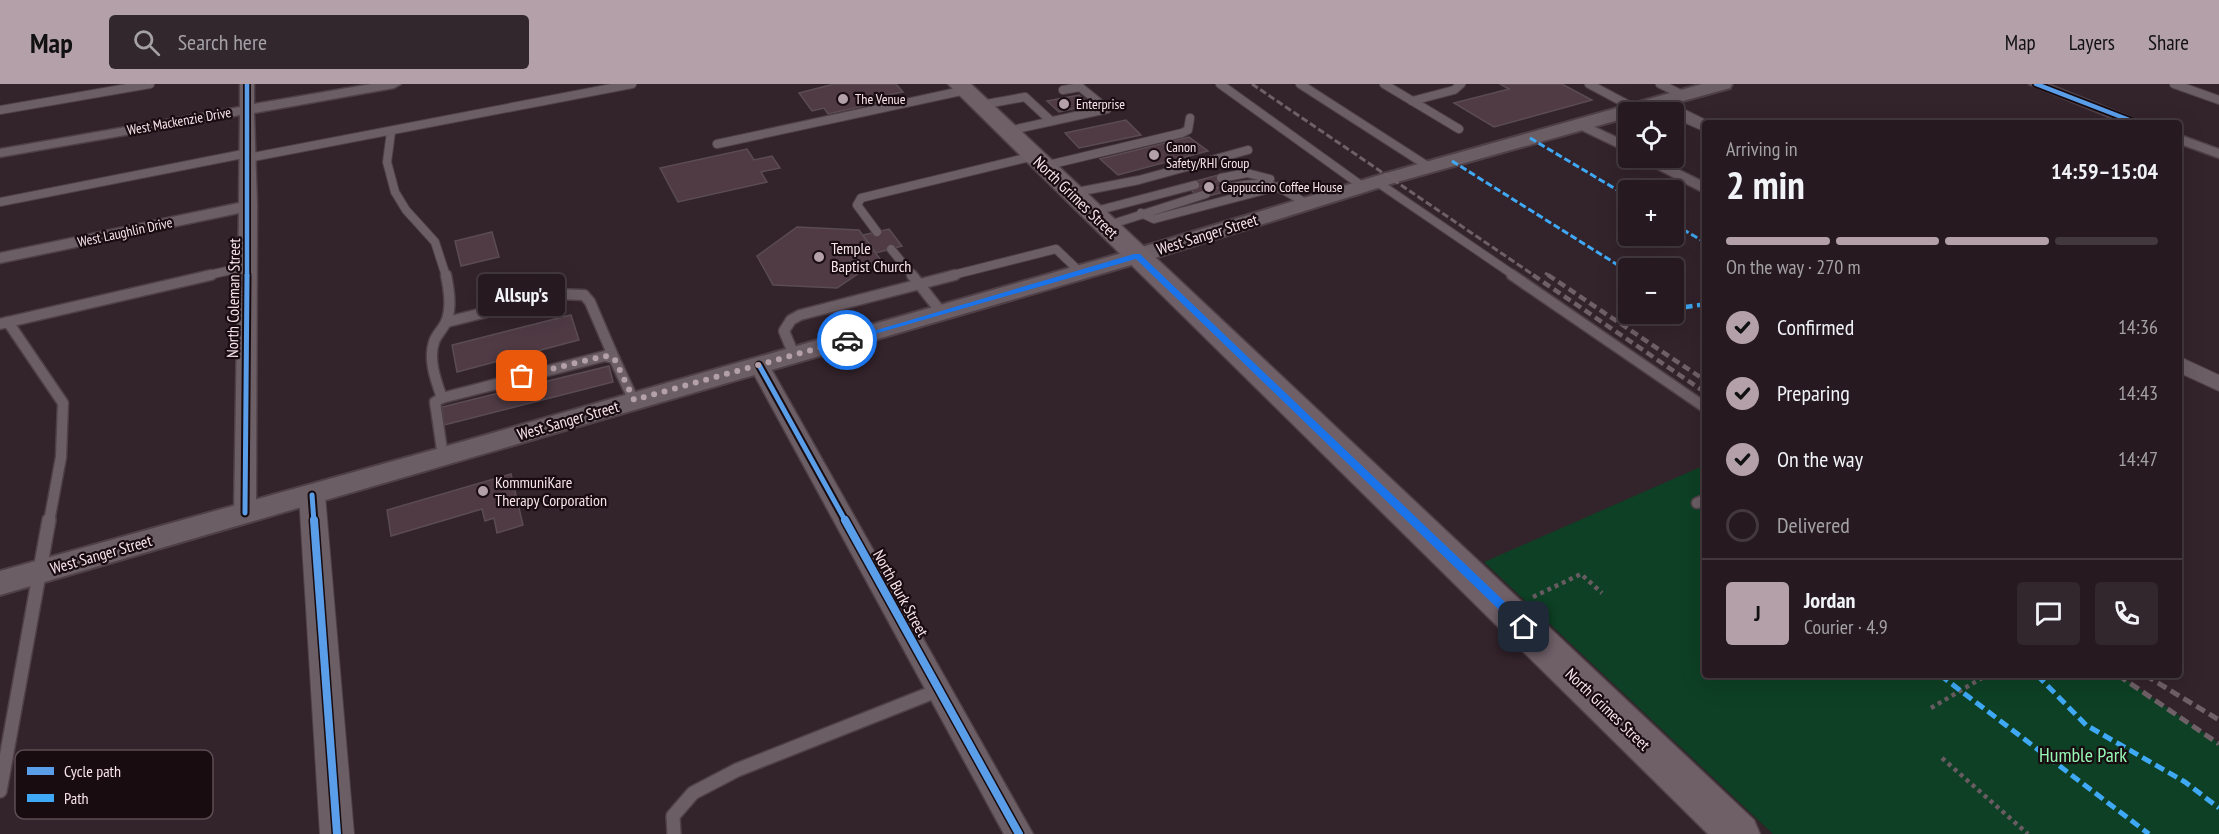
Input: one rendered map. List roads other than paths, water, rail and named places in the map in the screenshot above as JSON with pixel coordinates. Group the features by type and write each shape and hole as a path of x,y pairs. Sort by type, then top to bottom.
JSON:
{"main road":[{"name":"West Sanger Street","path":"0,583 1137,256 1305,203 1580,124 1651,98 1683,95 1723,84"},
{"name":"North Grimes Street","path":"969,93 1738,834"}],"street":[{"name":"North Coleman Street","path":"245,513 245,267 249,206 247,84"},
{"name":"West Mackenzie Drive","path":"0,153 394,84"},
{"path":"2036,84 2130,120"},
{"path":"1651,98 1702,125"},
{"path":"1580,124 1618,144"},
{"path":"2182,140 2219,154"},
{"path":"1664,168 1702,187"},
{"name":"West Laughlin Drive","path":"0,258 249,206"},
{"name":"North Burk Street","path":"759,365 1018,834"},
{"path":"2182,365 2219,384"},
{"path":"312,495 337,834"}],"lane":[{"path":"0,110 150,84"},
{"path":"0,202 391,132 632,84"},
{"path":"1220,84 1702,405"},
{"path":"1300,84 1429,167"},
{"path":"1384,84 1459,129"},
{"path":"1412,101 1454,90 1461,84"},
{"path":"1589,84 1651,98"},
{"path":"2174,84 2219,100"},
{"path":"1008,131 1107,109 1080,87 1063,90"},
{"path":"717,144 969,93 1025,97 1051,121"},
{"path":"878,232 857,205 861,198 1182,133 1188,130 1190,118"},
{"path":"391,132 385,149 395,194 405,210 429,231 439,249 450,301 447,322 433,342 431,365 442,398"},
{"path":"1090,210 1139,180 1248,150"},
{"path":"1221,178 1247,173 1264,177 1305,203"},
{"path":"1232,187 1252,182 1278,184"},
{"path":"1141,213 1154,219 1278,184"},
{"path":"1090,210 1195,185"},
{"path":"1090,210 1141,213 1206,194"},
{"path":"891,249 940,312"},
{"path":"794,355 784,331 791,320 800,315 920,286 1056,249 1080,272"},
{"path":"0,791 61,456 63,403 4,323 245,267"},
{"path":"447,322 558,294 584,295 590,302 634,400"},
{"path":"443,457 435,402 442,398 582,360 605,356 614,358"},
{"path":"674,834 673,816 693,793 737,770 939,690"}],"railway":[{"path":"1252,84 1535,276"},
{"path":"1545,273 1550,276"},
{"path":"1533,275 1702,390"},
{"path":"1548,275 1702,378"},
{"path":"2122,678 2219,744"},
{"path":"2150,678 2219,720"}],"place":[{"name":"The Venue","path":"843,99"},
{"name":"Enterprise","path":"1064,104"},
{"name":"Canon Safety/RHI Group","path":"1154,155"},
{"name":"Cappuccino Coffee House","path":"1209,187"},
{"name":"Temple Baptist Church","path":"819,257"},
{"name":"Allsup's","path":"522,376"},
{"name":"KommuniKare Therapy Corporation","path":"483,491"}],"park label":[{"name":"Humble Park","path":"2083,755"}]}
